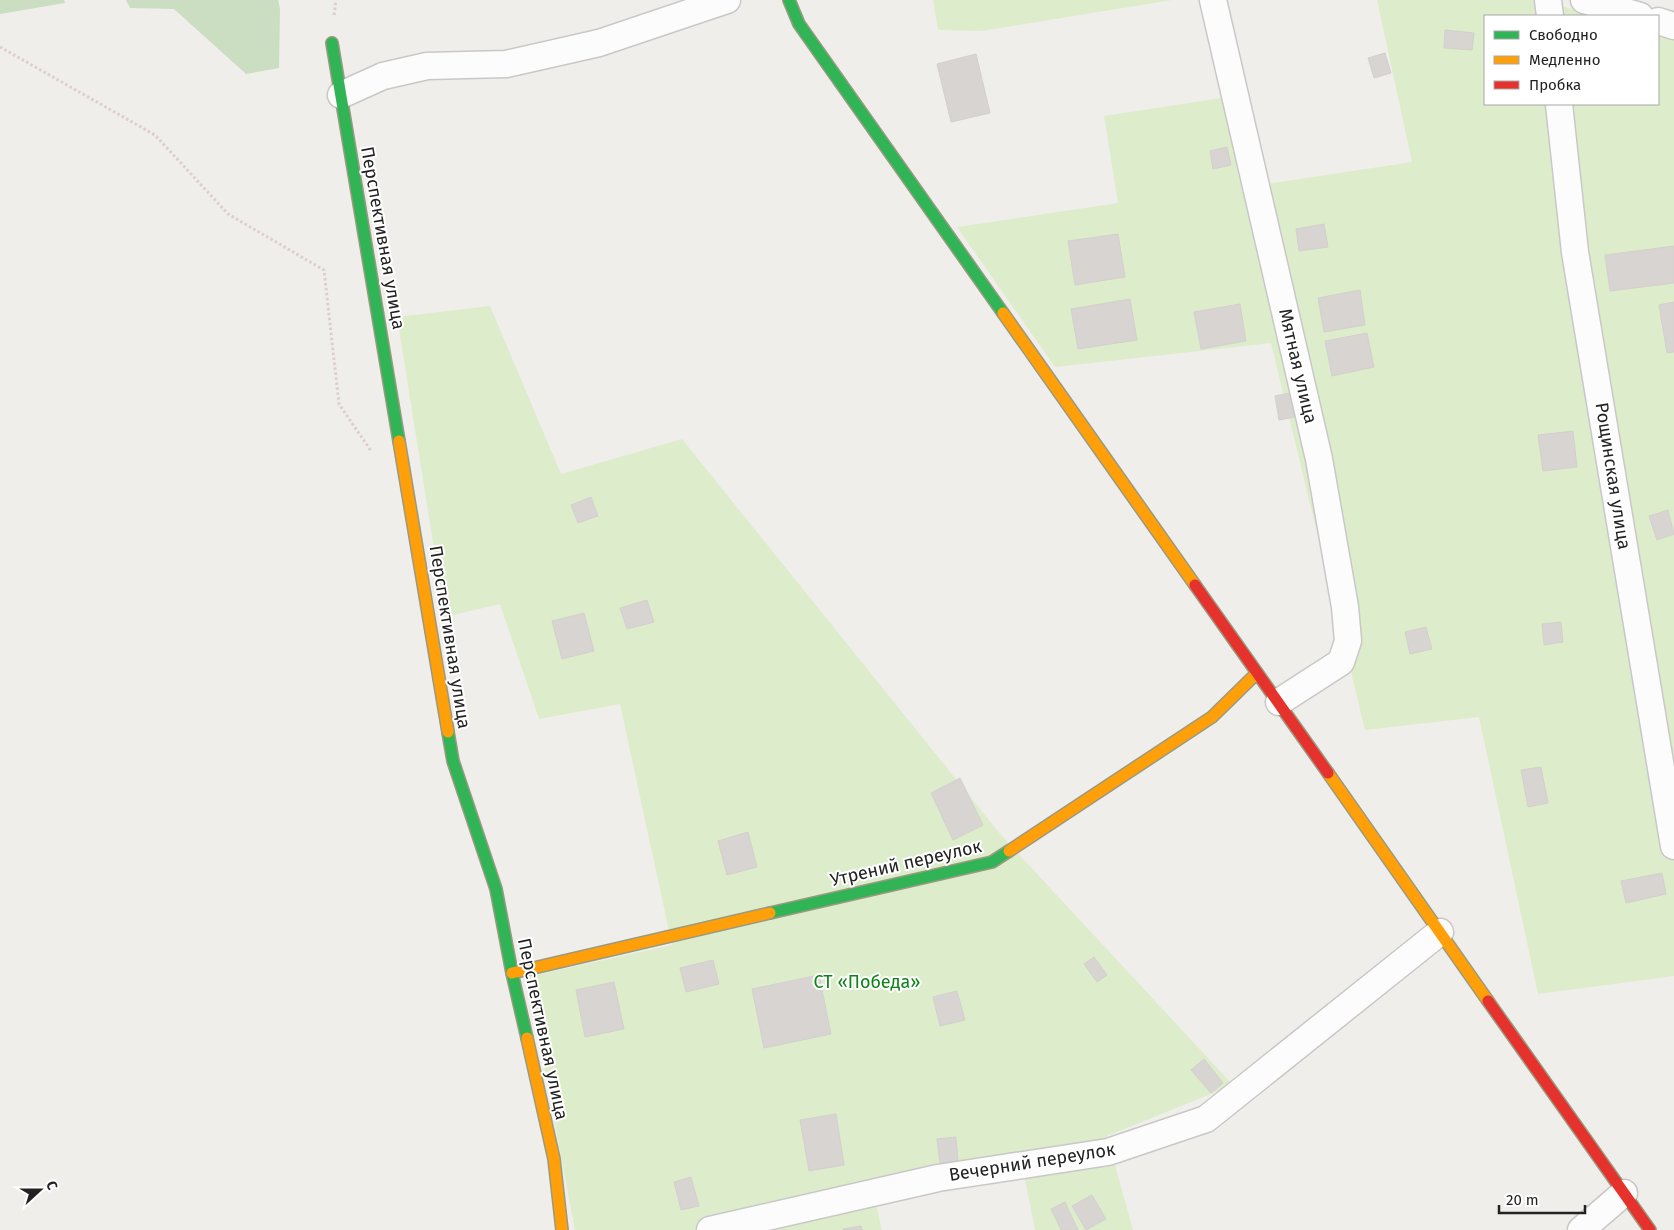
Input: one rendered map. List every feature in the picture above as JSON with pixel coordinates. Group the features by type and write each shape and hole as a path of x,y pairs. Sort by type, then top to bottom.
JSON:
{"street":[{"path":"341,95 383,76 427,66 506,64 599,43 727,0"},
{"path":"789,0 799,24 1650,1230"},
{"name":"Мятная улица","path":"1213,0 1319,459 1348,641 1341,662 1279,702"},
{"path":"1548,0 1550,15"},
{"path":"1584,0 1636,15"},
{"path":"1659,22 1674,26"},
{"name":"Перспективная улица","path":"332,43 452,761 496,890 512,972 554,1159 562,1230"},
{"name":"Рощинская улица","path":"1559,105 1576,252 1674,846"},
{"name":"Утрений переулок","path":"512,972 992,862 1212,717 1257,673"},
{"name":"Вечерний переулок","path":"710,1230 938,1178 1108,1152 1206,1119 1440,932"},
{"path":"1581,1230 1624,1193"}],"path":[{"path":"0,48 155,135 228,214 324,270 339,404 372,453"}],"green space":[{"path":"0,0 64,0 65,3 0,14"},
{"path":"126,0 278,0 280,9 279,68 246,74 174,9 130,8"},
{"path":"933,0 1172,0 982,31 938,30"},
{"path":"1377,0 1539,0 1593,15 1484,15 1484,105 1659,105 1659,33 1674,38 1674,976 1538,994 1479,717 1365,730 1271,343 1055,367 957,227 1118,203 1104,116 1228,97 1247,187 1412,162"},
{"name":"СТ «Победа»","path":"490,306 561,474 682,439 1001,835 1233,1085 1107,1136 1133,1230 1035,1230 1020,1155 871,1184 882,1230 575,1230 527,977 672,945 620,704 539,719 500,604 445,617 397,317"}],"building":[{"path":"1445,30 1474,33 1472,50 1444,48"},
{"path":"1385,53 1391,73 1374,78 1368,58"},
{"path":"976,54 990,113 951,122 937,64"},
{"path":"1227,147 1231,165 1213,169 1210,151"},
{"path":"1324,224 1328,247 1299,251 1296,229"},
{"path":"1118,234 1125,277 1075,285 1068,241"},
{"path":"1674,246 1674,283 1610,291 1605,255"},
{"path":"1360,290 1365,325 1324,332 1318,298"},
{"path":"1130,299 1137,340 1078,349 1071,309"},
{"path":"1674,302 1674,352 1667,353 1659,305"},
{"path":"1240,304 1246,341 1201,349 1194,312"},
{"path":"1367,333 1374,367 1332,376 1325,341"},
{"path":"1290,393 1295,417 1279,420 1275,396"},
{"path":"1573,431 1577,467 1543,471 1538,435"},
{"path":"591,497 598,516 578,523 571,505"},
{"path":"1668,510 1674,534 1657,540 1649,516"},
{"path":"647,600 654,622 627,629 620,608"},
{"path":"584,613 594,651 562,659 552,621"},
{"path":"1561,622 1563,642 1544,645 1542,624"},
{"path":"1426,627 1432,649 1410,654 1405,632"},
{"path":"1541,767 1548,803 1528,807 1521,770"},
{"path":"960,778 983,825 953,840 931,793"},
{"path":"748,832 757,867 727,875 718,841"},
{"path":"1662,873 1666,894 1626,903 1621,881"},
{"path":"1094,957 1107,975 1097,982 1084,964"},
{"path":"713,960 719,984 686,992 680,968"},
{"path":"819,975 831,1034 764,1048 752,989"},
{"path":"614,982 624,1029 585,1037 576,990"},
{"path":"957,991 965,1020 940,1026 933,997"},
{"path":"1204,1059 1223,1083 1211,1093 1191,1070"},
{"path":"836,1114 844,1165 809,1171 800,1120"},
{"path":"956,1137 958,1161 940,1163 937,1139"},
{"path":"691,1177 699,1206 681,1210 674,1182"},
{"path":"1092,1195 1106,1219 1086,1230 1072,1206"},
{"path":"1065,1202 1078,1230 1061,1230 1051,1209"},
{"path":"861,1226 862,1230 843,1230 843,1229"}],"traffic: fast":[{"path":"789,0 799,24 1003,313"},
{"path":"332,43 399,441"},
{"path":"448,732 453,761 496,889 527,1038"},
{"path":"770,913 992,862 1009,851"}],"traffic: slow":[{"path":"1003,313 1195,585"},
{"path":"399,441 448,732"},
{"path":"1009,851 1212,717 1257,673"},
{"path":"1328,773 1488,1001"},
{"path":"512,973 770,913"},
{"path":"527,1038 554,1159 562,1230"}],"traffic: jam":[{"path":"1195,585 1328,773"},
{"path":"1488,1001 1650,1230"}]}
